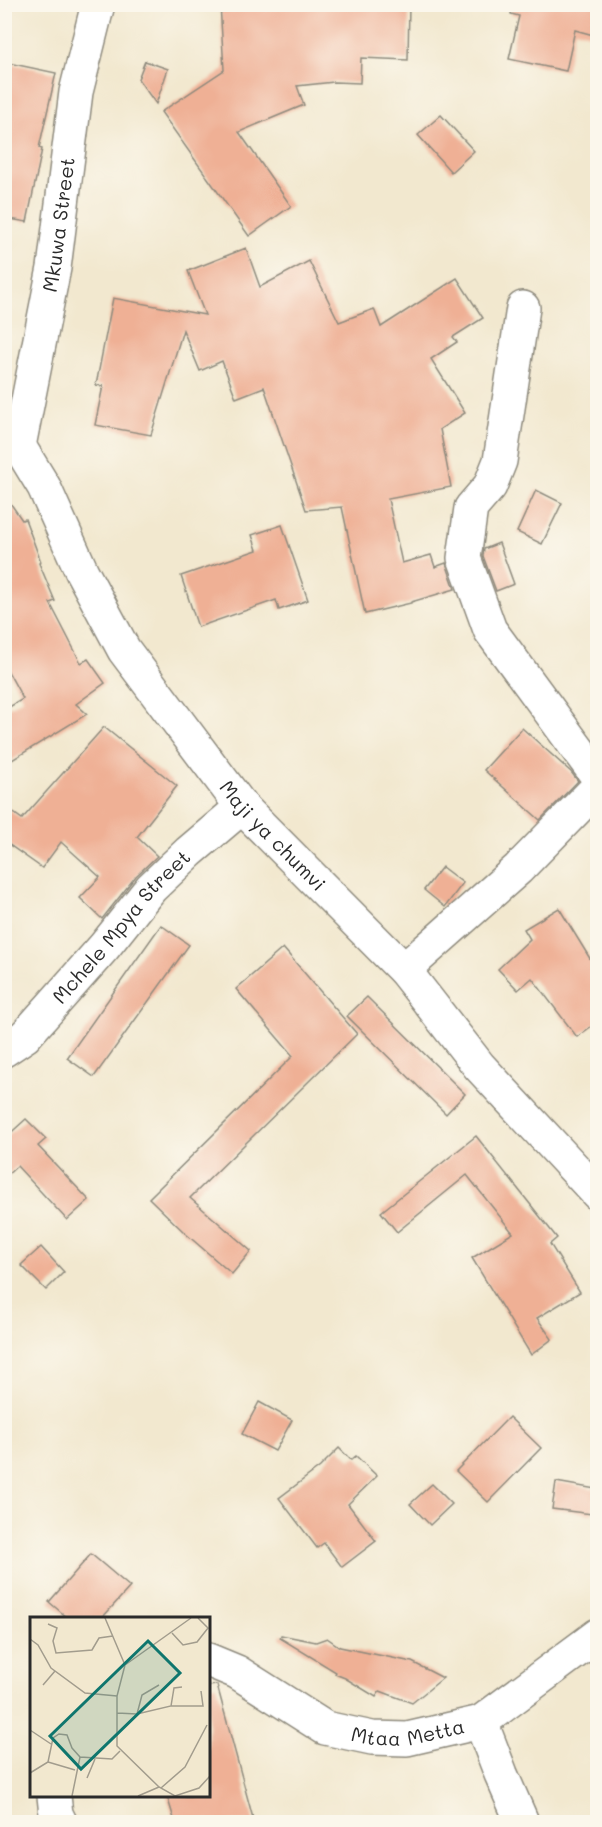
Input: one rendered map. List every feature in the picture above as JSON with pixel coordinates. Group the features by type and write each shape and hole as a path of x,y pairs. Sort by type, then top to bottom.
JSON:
{"street":[{"name":"Mkuwa Street","path":"12,441 54,268 76,92 98,4"},
{"path":"523,308 500,461 489,486 471,508 464,558 490,630 597,777"},
{"name":"Maji ya chumvi","path":"12,441 44,487 82,572 124,650 242,807 404,970 479,1066 597,1194"},
{"path":"404,970 518,869 597,788"},
{"name":"Mchele Mpya Street","path":"4,1050 25,1036 104,947 151,888 242,807"},
{"name":"Mtaa Metta","path":"210,1661 237,1672 325,1728 372,1738 407,1739 481,1722 597,1635"},
{"path":"481,1722 522,1822"},
{"path":"54,1797 56,1814 60,1822"}],"building":[{"path":"220,4 409,4 408,60 361,58 360,83 334,82 297,86 304,105 239,132 291,206 249,236 161,112 224,70"},
{"path":"512,4 597,4 597,36 575,30 566,71 509,59 519,16 511,14"},
{"path":"145,61 168,69 156,104 138,79"},
{"path":"4,62 56,73 39,148 42,149 27,222 4,218"},
{"path":"441,115 474,151 451,172 418,135"},
{"path":"246,248 260,287 309,261 339,322 374,309 381,327 457,278 483,318 453,337 457,342 431,359 465,413 440,429 451,487 388,499 402,563 431,555 435,567 446,563 455,589 365,614 342,507 306,510 264,387 236,398 222,361 200,371 183,330 151,435 95,425 103,386 96,385 113,298 205,315 188,271"},
{"path":"536,490 562,503 542,544 517,532"},
{"path":"4,494 22,520 25,519 41,562 39,563 55,601 50,603 81,663 88,659 105,683 76,704 87,714 4,765 4,710 23,699 4,664"},
{"path":"282,525 308,600 279,610 276,600 198,627 181,576 257,550 252,535"},
{"path":"499,543 514,584 496,591 483,556 484,549"},
{"path":"104,727 177,786 137,837 157,856 136,876 102,919 80,898 100,877 61,842 42,868 4,841 4,806 22,819"},
{"path":"522,728 578,781 540,820 484,770"},
{"path":"442,867 463,883 445,907 424,890"},
{"path":"559,908 597,970 597,1022 577,1037 532,978 518,990 498,969 530,939 524,929"},
{"path":"161,925 189,945 94,1077 67,1058"},
{"path":"283,948 357,1034 190,1198 251,1251 232,1274 149,1198 293,1056 236,989"},
{"path":"367,997 465,1094 446,1114 347,1016"},
{"path":"26,1119 46,1139 38,1146 89,1200 67,1220 17,1166 4,1178 4,1139"},
{"path":"476,1136 557,1238 550,1244 580,1292 537,1318 552,1339 531,1355 472,1258 513,1233 467,1175 397,1232 381,1212"},
{"path":"41,1247 64,1272 46,1290 21,1265"},
{"path":"259,1402 292,1420 275,1451 242,1434"},
{"path":"509,1417 541,1448 488,1502 456,1471"},
{"path":"339,1448 351,1460 356,1456 377,1476 348,1504 376,1541 342,1567 324,1543 317,1548 279,1498 320,1467"},
{"path":"556,1482 596,1489 592,1514 552,1509"},
{"path":"432,1484 452,1504 430,1525 410,1504"},
{"path":"91,1554 130,1587 103,1617 67,1617 49,1602"},
{"path":"281,1635 316,1642 327,1638 340,1647 412,1662 443,1678 412,1703 380,1691 376,1697 335,1674 336,1672 280,1638"},
{"path":"217,1685 254,1822 175,1822 167,1797 210,1797 210,1686"}]}
